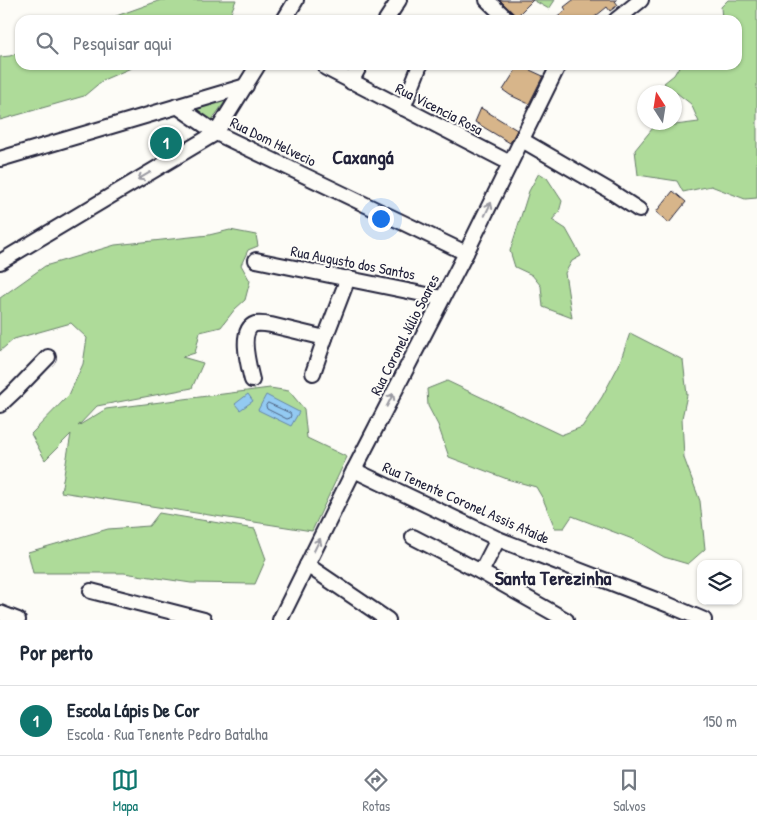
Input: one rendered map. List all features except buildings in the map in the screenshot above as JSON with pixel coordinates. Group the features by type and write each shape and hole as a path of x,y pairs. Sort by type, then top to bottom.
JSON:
{"street":[{"path":"287,15 296,0"},
{"path":"389,15 399,0"},
{"path":"487,0 503,15"},
{"path":"622,15 641,0"},
{"path":"0,262 216,133 255,70"},
{"name":"Rua Vicencia Rosa","path":"330,70 510,164"},
{"path":"351,82 357,70"},
{"path":"403,108 418,70"},
{"name":"Rua Coronel Júlio Soares","path":"280,620 354,470 466,253 555,70"},
{"path":"0,159 246,86"},
{"name":"Rua Dom Helvecio","path":"177,106 216,133 466,253"},
{"path":"522,140 640,210"},
{"name":"Rua Augusto dos Santos","path":"256,260 442,298"},
{"path":"313,373 324,338 348,278"},
{"path":"252,380 246,349 246,338 250,328 255,325 262,323 324,338"},
{"path":"0,405 48,357"},
{"name":"Rua Tenente Coronel Assis Ataide","path":"354,470 498,538 704,620"},
{"path":"413,537 481,572 566,620"},
{"path":"481,572 498,538"},
{"path":"307,565 388,620"},
{"path":"91,591 204,620"},
{"path":"0,612 18,620"}],"green space":[{"path":"161,0 236,0 230,15 119,15"},
{"path":"533,0 555,0 549,9"},
{"path":"728,0 757,0 757,198 745,199 711,186 683,192 677,181 638,175 635,150 651,130 682,130 682,124 699,122 691,104 682,97 682,85 667,85 664,83 677,70 742,70 742,15 722,15 721,7"},
{"path":"15,54 15,70 126,70 103,80 84,96 0,120 0,57"},
{"path":"227,99 211,121 196,109 196,108"},
{"path":"539,173 547,178 562,201 559,212 552,220 566,229 581,256 572,261 565,273 572,318 543,307 541,286 532,275 515,267 510,251 529,191"},
{"path":"230,230 256,235 258,246 248,250 241,265 250,281 245,300 221,327 200,332 195,353 182,357 203,363 192,388 97,406 78,426 106,409 270,388 289,391 304,409 307,438 347,457 312,531 61,492 71,434 45,460 31,434 69,395 83,364 87,338 71,323 14,339 0,351 0,298 45,266 115,245 209,235"},
{"path":"630,333 683,360 687,395 682,418 684,458 700,501 705,549 688,564 664,557 635,540 572,516 564,528 555,528 536,487 507,479 449,457 438,425 428,406 427,389 447,381 561,435 582,427 602,397 619,365"},
{"path":"159,513 255,529 266,559 255,584 191,583 124,573 33,573 28,552 108,529 149,526"}],"water":[{"path":"248,394 253,401 240,410 235,404"},
{"path":"266,395 299,412 291,426 258,410"}],"place":[{"name":"Escola Lápis De Cor","path":"166,143"}],"district":[{"name":"Caxangá","path":"363,157"},
{"name":"Santa Terezinha","path":"553,578"}]}
